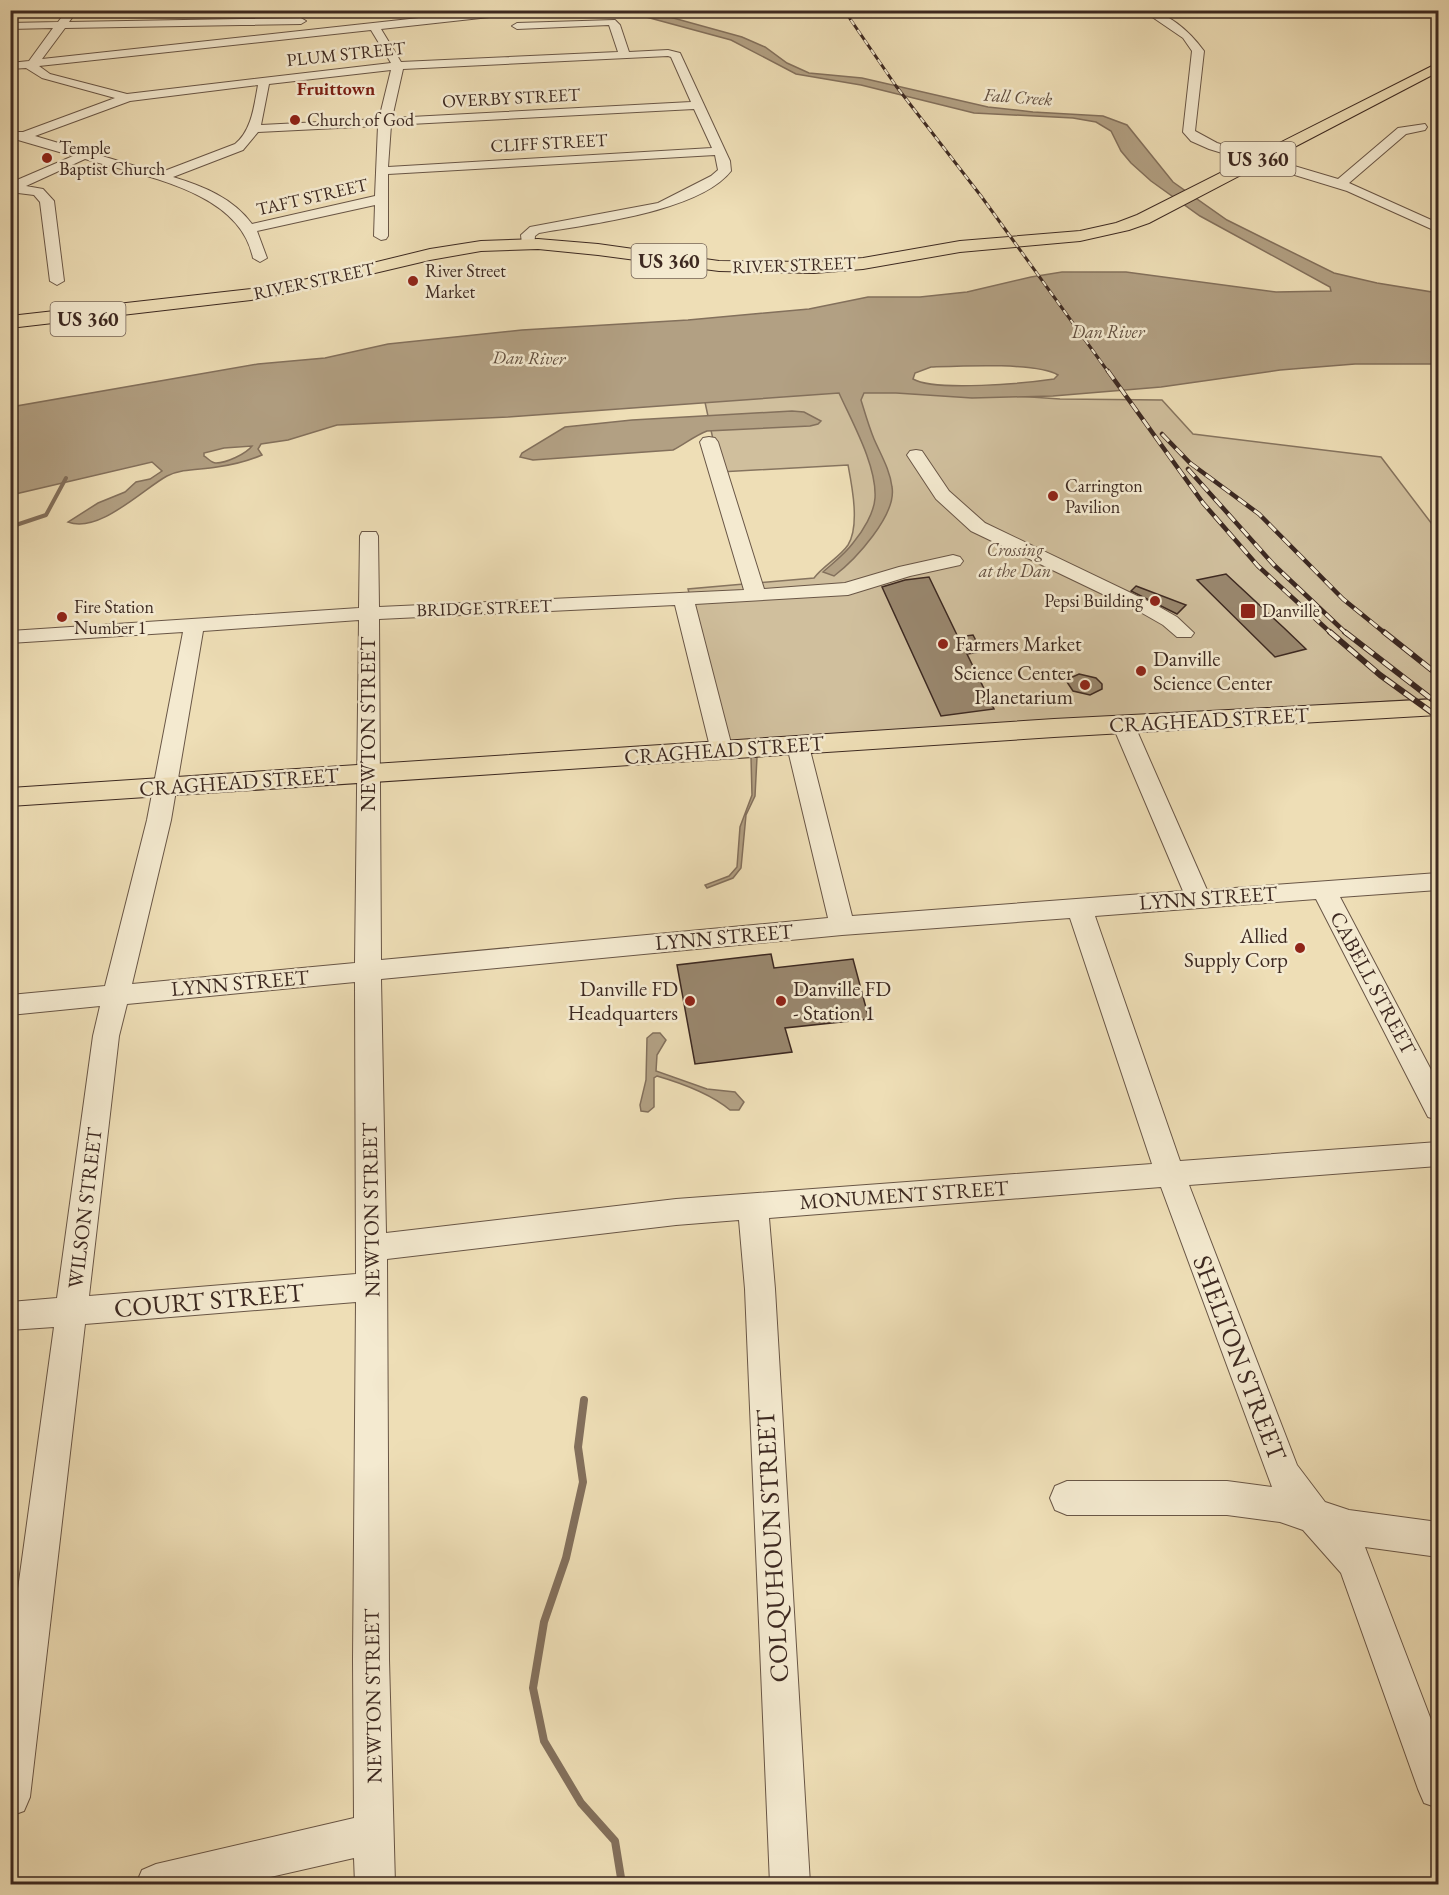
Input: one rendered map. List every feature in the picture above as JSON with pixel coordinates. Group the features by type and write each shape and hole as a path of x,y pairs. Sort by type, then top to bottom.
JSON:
{"main road":[{"name":"US 360","path":"1258,159 1434,71"},
{"name":"RIVER STREET","path":"10,329 149,311 165,306 279,290 446,251 489,245 567,246 721,266 818,267 877,261 971,245 1052,240 1089,235 1131,224 1258,159"},
{"name":"RIVER STREET","path":"10,322 146,305 165,306"},
{"name":"CRAGHEAD STREET","path":"10,797 1123,724 1438,707"}],"street":[{"path":"31,64 73,10"},
{"path":"195,47 217,10"},
{"path":"1148,10 1187,36 1198,51 1190,125 1191,135 1213,146 1339,184 1438,228"},
{"path":"10,66 512,12 522,50"},
{"path":"10,26 451,19"},
{"path":"517,26 602,21 614,23 626,55"},
{"path":"375,28 398,66 385,123 381,171 381,236"},
{"name":"PLUM STREET","path":"16,135 127,98 522,50 626,55 672,53 676,55 698,105"},
{"path":"31,64 35,70 46,76 127,98"},
{"path":"160,177 239,147 248,141 264,81"},
{"path":"529,244 528,235 535,230 652,208 678,200 716,179 724,171 724,161 698,105"},
{"name":"OVERBY STREET","path":"253,129 698,105"},
{"path":"1339,184 1402,131 1421,127"},
{"path":"16,135 160,177 213,198 235,213 250,230 257,242 260,258"},
{"name":"CLIFF STREET","path":"381,171 719,151"},
{"path":"12,188 85,155"},
{"path":"12,188 38,192 47,201 57,281"},
{"name":"TAFT STREET","path":"250,230 381,200"},
{"path":"709,442 756,596"},
{"path":"916,455 938,490 957,511 978,527 1149,609 1170,621 1184,633"},
{"name":"NEWTON STREET","path":"369,536 367,774 375,1884"},
{"name":"BRIDGE STREET","path":"10,637 369,614 684,600 848,589 906,571 953,561"},
{"path":"684,600 722,751"},
{"name":"WILSON STREET","path":"10,1797 106,1036 165,787 194,625"},
{"path":"1123,724 1198,898"},
{"path":"798,746 842,926"},
{"name":"LYNN STREET","path":"10,1005 842,926 1438,881"},
{"name":"CABELL STREET","path":"1323,889 1438,1108"},
{"name":"SHELTON STREET","path":"1079,907 1171,1176 1284,1476 1316,1518 1355,1562 1438,1789"},
{"name":"MONUMENT STREET","path":"371,1248 676,1212 1438,1154"},
{"name":"COLQUHOUN STREET","path":"753,1207 760,1289 790,1884"},
{"name":"COURT STREET","path":"10,1316 371,1287"},
{"path":"1067,1498 1227,1498 1280,1505 1349,1527 1438,1539"},
{"path":"156,1884 375,1833"}],"green space":[{"name":"Crossing at the Dan","path":"942,391 1060,399 1162,400 1193,434 1381,457 1438,532 1438,698 728,743 688,589 814,578 848,545 854,527 854,506 848,465 720,472 703,393"}],"water":[{"name":"Dan River","path":"624,11 648,11 742,37 765,47 787,63 809,73 862,78 988,107 1103,116 1127,125 1173,182 1227,220 1334,273 1438,293 1438,364 1355,364 1280,370 1161,387 1053,396 972,398 864,393 861,400 889,475 892,498 873,536 834,576 823,572 846,551 861,533 870,516 875,498 875,485 868,458 839,393 508,417 337,425 288,440 261,444 258,449 262,455 246,461 173,473 107,516 80,524 68,522 98,503 125,492 136,482 150,479 162,471 152,462 11,495 11,407 258,364 325,358 388,344 522,330 688,320 809,309 868,297 920,297 967,292 1062,272 1126,272 1276,292 1331,291 1330,287 1200,216 1151,181 1121,151 1111,131 1096,122 1073,118 974,113 861,85 796,74 731,40","holes":["1016,366 1048,371 1058,375 1054,379 1024,383 960,386 924,383 913,379 915,373 931,367","252,446 241,455 220,463 213,462 204,456 204,453 224,448"]},
{"path":"804,412 821,421 810,426 707,431 673,450 533,460 520,457 522,453 565,427 632,420"},
{"path":"751,757 757,757 755,796 746,815 741,868 733,878 707,888 705,885 729,876 737,867 740,827 752,795"},
{"path":"653,1033 660,1033 666,1040 657,1055 656,1071 707,1089 735,1092 744,1102 739,1110 730,1110 695,1090 657,1076 654,1078 654,1107 648,1112 641,1111 640,1105 646,1080 647,1038"}],"building":[{"path":"1226,574 1306,649 1275,657 1197,580"},
{"name":"Farmers Market","path":"929,577 958,637 973,635 982,652 967,654 994,709 941,716 882,587 905,580"},
{"name":"Pepsi Building","path":"1136,586 1186,605 1177,614 1131,591"},
{"name":"Science Center Planetarium","path":"1079,674 1096,678 1102,684 1102,689 1090,695 1073,691 1067,682"},
{"path":"771,954 774,968 853,959 869,1019 785,1028 792,1052 695,1064 677,965"}],"waterway":[{"path":"10,527 46,515 66,478"},
{"path":"584,1400 578,1447 583,1482 566,1558 544,1622 533,1688 544,1741 581,1803 615,1841 622,1884"}],"railway":[{"path":"844,10 896,86 981,196 1109,373"},
{"path":"1108,371 1203,503 1258,566 1332,634"},
{"path":"1162,434 1190,463 1259,514 1343,599 1386,634"},
{"path":"1188,469 1274,565 1347,634"},
{"path":"1330,632 1380,675 1438,717"},
{"path":"1345,632 1438,704"},
{"path":"1384,632 1438,675"}],"place":[{"name":"Church of God","path":"295,120"},
{"name":"Temple Baptist Church","path":"47,158"},
{"name":"River Street Market","path":"413,281"},
{"name":"Carrington Pavilion","path":"1053,496"},
{"name":"Pepsi Building","path":"1155,601"},
{"name":"Danville","path":"1248,611"},
{"name":"Fire Station Number 1","path":"62,617"},
{"name":"Farmers Market","path":"943,644"},
{"name":"Danville Science Center","path":"1141,671"},
{"name":"Science Center Planetarium","path":"1085,685"},
{"name":"Allied Supply Corp","path":"1300,948"},
{"name":"Danville FD Headquarters","path":"690,1001"},
{"name":"Danville FD - Station 1","path":"781,1001"}],"district":[{"name":"Fruittown","path":"336,89"}],"water label":[{"name":"Fall Creek","path":"1018,97"}]}
